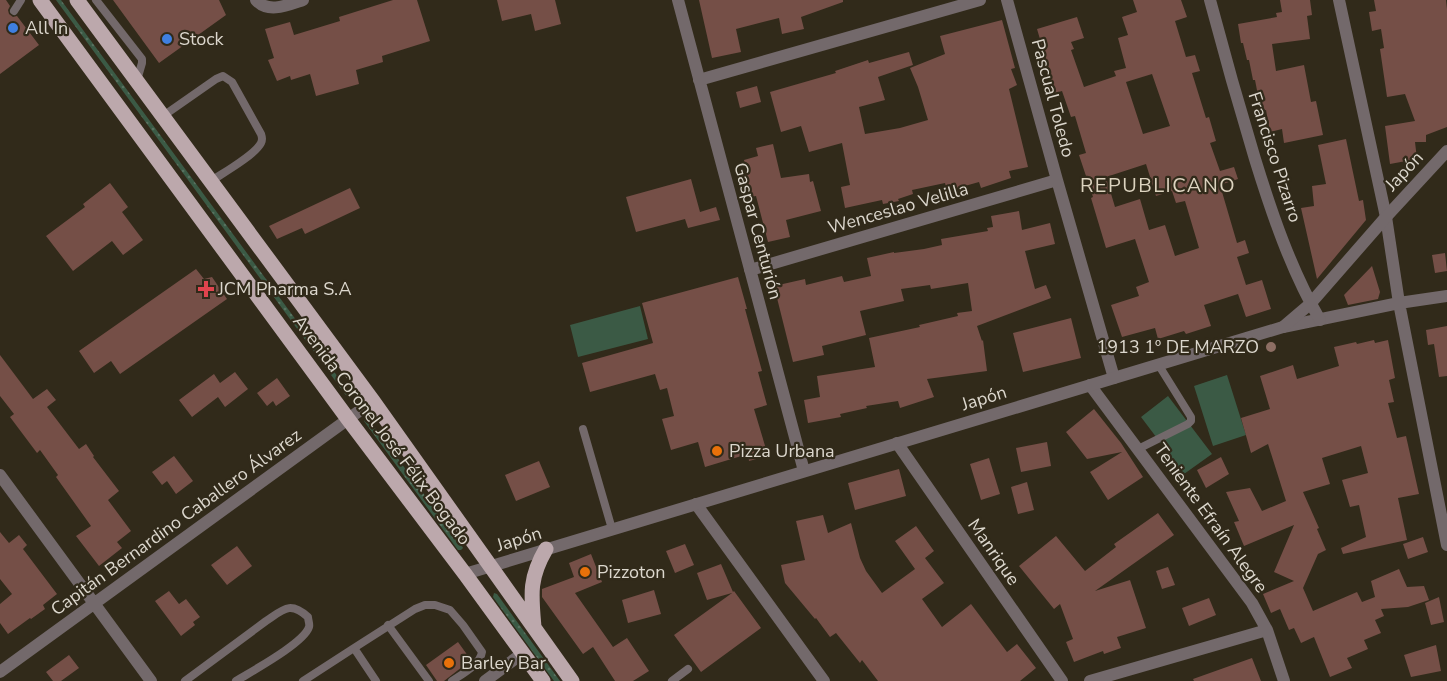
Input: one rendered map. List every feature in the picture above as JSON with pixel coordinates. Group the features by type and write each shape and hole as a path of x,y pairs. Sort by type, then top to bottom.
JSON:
{"main road":[{"name":"Avenida Coronel José Félix Bogado","path":"40,0 543,681"},
{"name":"Avenida Coronel José Félix Bogado","path":"77,0 373,401 572,681"},
{"path":"534,627 531,589 537,566 546,549"}],"street":[{"path":"255,0 270,8 303,0"},
{"name":"Gaspar Centurión","path":"678,0 804,471"},
{"path":"699,80 980,0"},
{"name":"Pascual Toledo","path":"1007,0 1114,378"},
{"name":"Francisco Pizarro","path":"1210,0 1239,107 1273,217 1310,304 1320,320"},
{"path":"1339,0 1386,217 1399,303 1447,545"},
{"name":"Japón","path":"465,574 1283,327 1310,304 1447,151"},
{"name":"Wenceslao Velilla","path":"750,270 1057,180"},
{"path":"1283,327 1399,303 1447,296"},
{"name":"Teniente Efraín Alegre","path":"1090,385 1252,603 1267,630 1284,681"},
{"name":"Capitán Bernardino Caballero Álvarez","path":"0,672 373,401"},
{"name":"Manrique","path":"897,443 1062,681"},
{"path":"0,475 151,681"},
{"path":"696,504 824,681"},
{"path":"1090,681 1267,630"},
{"path":"485,681 523,653"}],"lane":[{"path":"14,11 21,0"},
{"path":"96,0 142,59 137,80"},
{"path":"163,116 216,78 223,76 232,82 261,134 262,140 248,156 211,181"},
{"path":"1138,449 1191,421 1191,417 1158,364"},
{"path":"583,429 612,529"},
{"path":"303,681 388,625 425,605 435,605 450,610 482,652 482,657 478,662 452,681"},
{"path":"186,681 279,612 293,607 308,617 309,627 300,639 236,681"},
{"path":"388,625 429,681"},
{"path":"354,648 376,681"},
{"path":"672,681 688,669"}],"green space":[{"path":"56,0 61,0 349,392 347,396 345,394"},
{"path":"640,306 648,339 578,357 570,325"},
{"path":"1227,375 1246,435 1213,446 1194,386"},
{"path":"1168,396 1212,454 1184,474 1141,417"},
{"path":"366,417 462,546 461,550 458,550 364,421"},
{"path":"494,593 497,594 560,681 554,681 493,597"}],"building":[{"name":"All In","path":"0,0 6,0 10,6 9,14 13,17 17,16 39,45 0,74"},
{"name":"Stock","path":"113,0 219,0 226,15 159,63"},
{"path":"393,0 417,0 430,41 382,56 383,62 356,70 359,84 316,96 310,74 291,80 290,76 277,81 268,60 274,58 265,29 290,22 294,35 340,21 339,17"},
{"path":"497,0 555,0 561,24 535,31 531,14 502,21"},
{"path":"699,0 843,0 843,2 801,17 804,29 782,34 779,18 736,29 741,52 712,58"},
{"path":"1133,0 1181,0 1187,17 1175,21 1186,57 1195,55 1200,71 1192,73 1216,141 1210,143 1220,171 1234,167 1238,179 1220,185 1237,243 1245,240 1249,253 1237,257 1246,285 1262,280 1271,309 1246,317 1238,294 1204,305 1211,326 1186,334 1184,331 1158,339 1155,328 1122,337 1111,305 1139,296 1136,287 1149,282 1135,239 1106,248 1079,155 1086,153 1075,116 1071,117 1062,91 1055,93 1044,64 1047,63 1037,29 1077,17 1084,38 1071,42 1074,49 1071,50 1084,87 1116,76 1114,71 1126,68 1118,38 1128,35 1122,17 1137,12","holes":["1152,74 1170,126 1143,134 1126,82","1146,164 1156,196 1172,191 1176,203 1185,201 1199,248 1175,256 1165,225 1149,230 1140,199 1115,207 1106,177"]},
{"path":"1280,0 1310,0 1312,15 1307,16 1310,39 1272,44 1276,71 1304,65 1311,102 1316,101 1323,135 1284,143 1282,129 1270,132 1266,110 1261,111 1255,80 1253,80 1243,43 1241,43 1238,24 1277,17 1276,13 1282,12"},
{"path":"1374,0 1446,0 1447,9 1447,127 1426,135 1426,142 1415,142 1417,159 1390,164 1385,126 1415,121 1405,94 1387,97 1380,49 1384,48 1381,29 1372,31 1369,12 1376,11"},
{"path":"1002,20 1015,68 1011,69 1017,85 1009,89 1028,167 1009,171 1011,178 981,188 979,182 947,191 945,183 912,190 913,194 898,199 899,201 883,204 882,200 845,208 841,187 850,185 842,143 809,152 801,126 781,132 770,92 836,73 835,71 868,60 869,63 909,52 913,65 878,77 885,100 859,107 865,134 928,120 910,68 945,54 940,36"},
{"path":"757,86 761,102 740,108 736,92"},
{"path":"1346,139 1359,201 1363,200 1366,220 1317,279 1301,208 1314,206 1312,186 1326,184 1318,145"},
{"path":"773,144 781,178 809,174 821,211 786,220 790,237 768,242 756,196 750,197 744,160 758,156 756,148"},
{"path":"691,179 700,212 716,207 720,220 688,228 685,219 636,232 626,197"},
{"path":"110,183 128,207 122,212 143,240 123,255 112,241 73,271 46,236 85,207 83,204"},
{"path":"350,188 360,208 305,234 302,228 277,239 269,226"},
{"path":"1019,211 1022,230 1050,223 1055,244 1025,251 1035,289 1046,285 1051,298 977,326 983,340 987,371 927,379 934,397 900,408 898,401 866,406 867,408 840,414 841,417 808,423 804,400 820,397 817,376 875,367 869,338 920,327 919,325 958,316 957,313 972,311 968,283 931,289 930,285 901,289 904,301 860,311 866,335 822,346 824,355 793,362 774,286 805,279 806,285 842,276 844,282 871,276 867,258 942,245 941,239 988,231 987,228 993,227 991,216"},
{"path":"1445,253 1447,271 1435,273 1432,255"},
{"path":"1372,266 1380,292 1378,299 1348,305 1344,295"},
{"path":"196,269 204,279 212,277 227,299 120,374 111,361 94,373 79,351"},
{"path":"738,277 762,371 758,372 767,405 754,409 766,449 762,450 764,457 749,461 748,454 705,467 698,442 671,450 662,419 674,416 667,388 660,390 655,374 590,392 582,363 653,343 642,303"},
{"path":"1071,318 1081,358 1023,372 1013,333"},
{"path":"1447,326 1447,376 1439,377 1434,344 1428,345 1426,330"},
{"path":"1374,340 1375,343 1388,340 1395,378 1389,380 1394,402 1388,403 1397,438 1406,436 1419,494 1398,498 1407,540 1343,554 1341,548 1366,537 1359,505 1350,507 1342,480 1368,473 1361,446 1322,458 1330,484 1303,492 1326,550 1318,554 1303,588 1313,611 1357,592 1362,602 1375,597 1371,581 1399,569 1407,587 1424,586 1429,600 1408,607 1381,609 1384,616 1375,620 1381,633 1364,640 1368,649 1347,658 1352,668 1330,677 1314,637 1301,643 1294,628 1289,630 1280,609 1271,613 1263,594 1294,581 1274,572 1294,525 1244,546 1234,522 1239,521 1226,492 1250,488 1262,511 1286,501 1268,444 1251,453 1241,418 1270,409 1260,376 1293,365 1297,379 1339,366 1334,347"},
{"path":"0,355 33,399 47,389 56,400 47,407 79,449 86,444 119,491 108,500 131,531 117,542 122,548 99,566 76,536 91,526 40,450 37,453 10,417 14,414 0,396"},
{"path":"235,372 248,389 225,407 218,397 192,417 179,400 214,374 220,383"},
{"path":"277,378 290,396 276,406 273,401 267,406 257,393"},
{"path":"1094,409 1121,443 1143,477 1108,500 1090,472 1122,452 1087,459 1066,432"},
{"path":"1047,442 1051,466 1021,472 1016,448"},
{"path":"174,456 193,481 176,494 167,481 162,485 152,472"},
{"path":"1221,457 1229,474 1206,488 1197,470"},
{"path":"989,458 1000,494 981,500 970,464"},
{"path":"539,461 550,487 516,501 505,475"},
{"path":"899,469 906,496 855,510 848,483"},
{"path":"1027,482 1034,510 1018,514 1011,487"},
{"path":"1158,513 1174,535 1095,591 1130,580 1146,628 1117,637 1121,648 1104,654 1103,651 1074,662 1066,642 1073,639 1060,604 1054,609 1019,566 1056,536 1085,571 1116,547 1114,544"},
{"path":"823,515 828,533 851,523 860,558 866,571 882,593 915,569 895,541 916,526 934,551 925,558 944,583 922,599 942,627 971,604 1007,652 1017,644 1036,668 1020,681 878,681 836,633 830,637 785,583 781,565 805,560 796,521"},
{"path":"0,532 9,543 19,535 27,545 23,549 57,594 43,605 45,609 8,634 0,623 0,604 12,594 0,579"},
{"path":"1423,537 1428,552 1408,559 1403,544"},
{"path":"685,544 694,565 675,573 666,551"},
{"path":"237,546 252,566 227,585 211,565"},
{"path":"591,554 602,582 575,593 613,647 627,638 649,671 633,681 615,681 593,647 583,654 542,597 542,589 574,577 569,563"},
{"path":"721,564 733,592 761,628 701,672 674,635 732,593 707,600 697,573"},
{"path":"1168,567 1175,585 1162,589 1156,571"},
{"path":"654,590 661,614 628,623 622,600"},
{"path":"169,591 179,604 186,599 200,617 193,622 195,625 181,636 155,601"},
{"path":"1439,597 1444,622 1431,625 1425,603"},
{"path":"1209,598 1216,615 1189,626 1182,608"},
{"name":"Barley Bar","path":"458,642 471,660 444,681 437,681 426,665"},
{"path":"1436,645 1441,671 1411,677 1404,655"},
{"path":"69,655 79,668 61,681 53,681 46,672"},
{"path":"1252,658 1261,681 1194,681 1193,679"}],"place":[{"name":"All In","path":"13,28"},
{"name":"Stock","path":"167,39"},
{"name":"JCM Pharma S.A","path":"206,289"},
{"name":"1913 1º DE MARZO","path":"1271,347"},
{"name":"Pizza Urbana","path":"717,451"},
{"name":"Pizzoton","path":"585,572"},
{"name":"Barley Bar","path":"449,663"}],"district":[{"name":"REPUBLICANO","path":"1158,185"}]}
